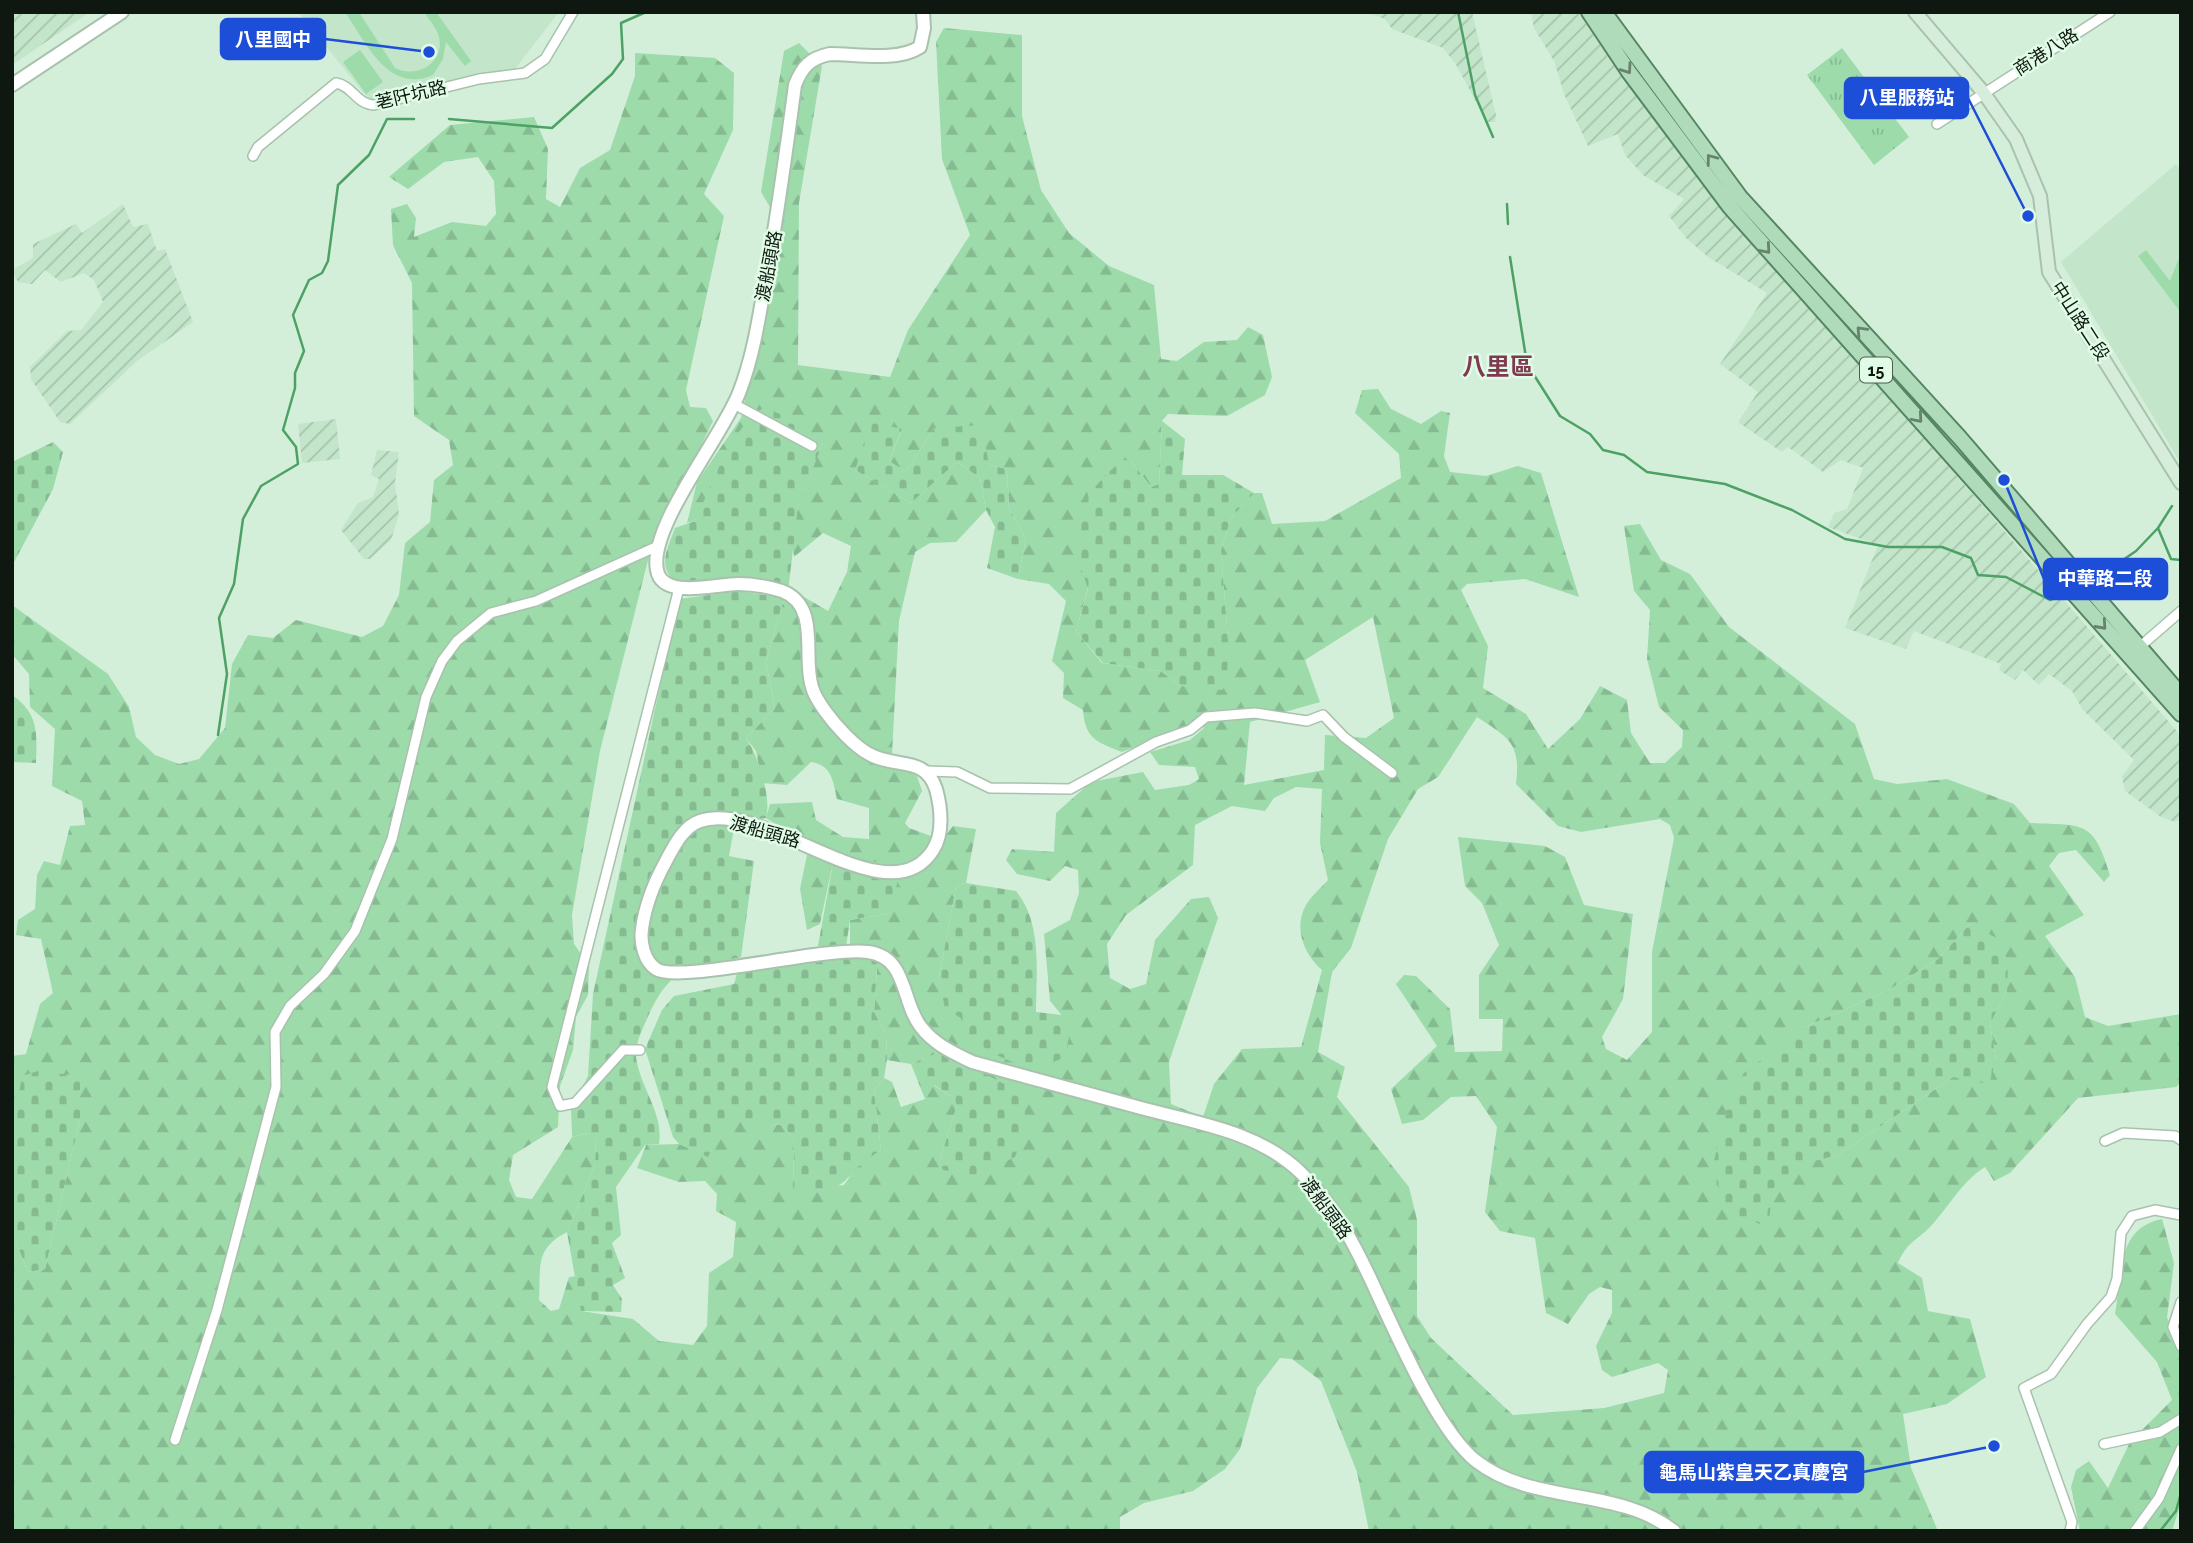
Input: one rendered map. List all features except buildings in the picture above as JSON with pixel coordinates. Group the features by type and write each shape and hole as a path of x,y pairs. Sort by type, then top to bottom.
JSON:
{"main road":[{"name":"15","path":"1589,12 1629,72 1730,207 2134,651 2181,695"},
{"name":"15","path":"1604,12 1740,197 1959,438 2134,651 2181,714"},
{"name":"中山路二段","path":"1915,12 1983,92 2017,139 2040,196 2049,272 2181,483"}],"street":[{"path":"12,85 122,12"},
{"name":"荖阡坑路","path":"253,156 258,146 336,83 346,86 364,104 374,105 479,79 525,73 545,59 573,12"},
{"name":"渡船頭路","path":"679,588 661,579 656,569 660,545 679,500 734,404 754,342 778,216 795,85 801,68 819,56 830,54 900,56 913,52 920,47 924,28 923,12"},
{"name":"商港八路","path":"1937,124 2110,12"},
{"path":"734,404 812,446"},
{"path":"175,1440 217,1311 276,1087 275,1032 290,1006 324,974 355,931 392,839 426,697 442,661 457,641 491,613 536,601 660,545"},
{"path":"640,1050 623,1051 575,1103 560,1106 552,1087 679,588 741,584 789,595 799,603 806,618 810,682 828,716 868,754 888,761 917,765 927,771 957,772 990,788 1070,789 1156,742 1189,730 1206,717 1255,713 1307,721 1323,715 1343,737 1392,773"},
{"path":"2134,651 2181,611"},
{"name":"渡船頭路","path":"927,771 935,786 940,827 936,846 923,862 907,871 887,873 867,869 834,858 802,841 732,821 699,821 685,830 658,876 642,928 642,944 648,961 658,971 679,974 807,955 861,951 877,953 897,967 917,1023 936,1045 972,1062 1243,1135 1299,1171 1320,1194 1364,1266 1410,1363 1459,1445 1476,1461 1526,1488 1608,1501 1666,1524 1674,1531"},
{"path":"2105,1141 2123,1133 2175,1136 2181,1140"},
{"path":"2070,1531 2072,1522 2024,1388 2051,1374 2087,1324 2111,1297 2117,1279 2121,1233 2132,1216 2155,1210 2181,1215"},
{"path":"2181,1302 2173,1327 2181,1346"},
{"path":"2104,1444 2160,1432 2181,1419"},
{"path":"2135,1531 2159,1498 2181,1449"}],"shaded area":[{"path":"12,12 90,12 12,65"},
{"path":"298,12 559,12 515,69 371,102"},
{"path":"1365,12 1472,12 1496,115 1495,122 1487,122 1455,63 1443,48 1392,29 1385,19"},
{"path":"1531,12 1578,12 1612,63 1708,187 2181,736 2181,819 2175,822 2161,817 2125,791 2122,776 2134,760 2083,710 2072,691 2049,674 2039,685 2023,670 2015,680 1999,670 2001,664 1914,631 1906,649 1845,628 1878,545 1828,527 1834,513 1847,509 1863,468 1841,460 1823,472 1788,447 1782,452 1738,422 1758,392 1720,364 1767,293 1708,257 1686,238 1669,216 1684,199 1643,175 1625,155 1618,134 1588,146 1564,94 1554,61 1534,28"},
{"path":"2176,164 2181,170 2181,464 2061,262"},
{"path":"123,204 133,227 148,224 157,251 165,249 193,322 137,361 70,424 60,422 31,379 30,367 67,331 81,330 103,302 94,280 84,273 61,282 45,270 32,284 18,282 12,270 33,258 33,244 76,224 82,233"},
{"path":"336,419 340,459 302,463 298,424"},
{"path":"377,450 399,452 395,483 399,515 391,540 370,559 364,559 341,530 358,503 373,497 379,479 371,475"}],"green space":[{"path":"345,12 359,12 395,68 403,71 420,70 434,61 438,54 438,34 424,12 436,12 471,61 465,66 446,42 443,59 433,75 417,79 403,78 380,63"},
{"path":"944,28 1022,35 1022,116 1041,190 1069,233 1109,266 1154,285 1161,359 1177,361 1204,342 1237,340 1248,327 1263,335 1272,377 1265,395 1227,416 1168,414 1162,421 1159,484 1151,487 1130,460 1078,555 1088,588 1076,631 1102,663 1161,671 1180,686 1228,641 1221,550 1231,518 1254,493 1262,493 1272,524 1325,521 1401,478 1399,454 1355,413 1362,390 1378,389 1391,409 1421,424 1441,411 1450,413 1444,456 1450,472 1486,476 1518,466 1541,473 1579,597 1525,579 1467,584 1461,590 1488,646 1483,688 1526,714 1548,749 1580,719 1600,686 1627,700 1631,733 1650,763 1665,763 1682,747 1683,730 1659,707 1647,659 1650,610 1634,591 1624,526 1640,524 1661,560 1690,574 1729,627 1855,724 1874,779 1897,784 1947,779 2014,804 2030,823 2084,829 2098,844 2110,875 2104,882 2076,850 2059,853 2049,866 2084,915 2045,936 2075,977 2085,1017 2108,1026 2181,1014 2181,1082 2176,1087 2078,1098 2010,1173 1994,1181 1985,1167 1977,1173 1901,1256 1898,1263 1922,1278 1928,1311 1970,1319 1986,1377 1947,1404 1903,1414 1911,1468 1938,1531 1369,1531 1357,1472 1321,1381 1292,1359 1280,1358 1257,1388 1240,1449 1225,1469 1193,1491 1144,1503 1120,1517 1120,1531 12,1531 12,1241 16,1242 28,1272 45,1269 80,1120 80,1076 23,1076 12,1131 12,1056 26,1054 40,1004 53,993 41,939 16,935 18,920 35,909 37,875 44,861 60,865 70,826 85,825 82,801 52,786 55,729 30,707 29,674 12,654 12,605 108,674 129,707 136,737 155,755 179,764 199,759 225,728 232,664 248,635 273,638 296,620 362,637 383,626 399,595 405,543 430,522 434,480 453,465 449,440 414,416 412,283 393,245 391,209 407,204 416,218 414,237 452,222 486,226 496,214 494,181 478,157 444,162 408,189 389,177 450,125 534,117 548,149 546,199 560,207 580,168 610,150 635,76 635,53 715,58 734,73 733,130 704,194 724,216 686,390 690,407 706,408 713,421 651,548 600,751 572,915 574,944 589,965 588,995 576,1017 573,1050 560,1086 558,1127 513,1155 509,1180 516,1197 532,1199 572,1137 589,1133 596,1138 595,1165 567,1232 549,1245 541,1260 539,1300 551,1311 559,1309 569,1277 577,1276 581,1311 633,1319 659,1341 693,1345 707,1326 709,1273 733,1257 736,1222 716,1211 717,1194 705,1181 679,1182 637,1168 646,1145 679,1144 708,1156 725,1120 782,1125 794,1139 793,1192 844,1185 859,1164 881,1150 874,1091 884,1078 892,1082 901,1107 925,1099 933,1085 954,1098 957,1106 939,1162 1015,1157 942,1052 911,1064 887,1060 886,1034 874,1012 878,955 861,965 850,962 850,920 891,913 834,857 820,924 807,930 800,889 809,845 766,818 770,804 812,802 816,820 843,837 869,839 869,808 837,799 827,770 811,762 787,785 762,783 756,751 746,738 775,708 766,662 784,598 799,594 828,611 847,572 851,546 823,533 794,557 796,513 823,443 735,439 695,521 687,523 697,482 741,418 782,227 761,192 784,51 799,43 822,66 799,203 798,365 890,377 908,330 970,235 942,159 936,42","holes":["934,428 989,465 1007,469 1009,509 1026,539 1018,579 1049,584 1066,601 1052,661 1064,673 1063,698 1083,710 1086,727 1094,738 1122,752 1200,722 1204,728 1190,740 1150,752 1159,765 1195,767 1199,779 1189,785 1155,790 1143,772 1091,782 1056,813 1054,852 1012,849 1006,860 1017,874 1050,881 1065,866 1078,870 1079,893 1070,920 1044,934 1050,1001 1070,1025 939,977 956,887 966,883 976,829 953,826 942,840 909,828 905,823 922,791 916,773 892,754 899,621 915,552 930,543 956,542 986,510 980,478 957,462 911,503 855,470 902,430 889,461 906,472","1373,617 1394,718 1366,738 1325,735 1324,770 1244,785 1250,722 1320,702 1305,660","1477,717 1510,743 1517,759 1516,784 1558,826 1581,832 1660,819 1670,825 1674,838 1652,952 1652,1032 1627,1060 1606,1049 1602,1037 1623,999 1633,914 1584,905 1565,857 1545,846 1458,837 1465,886 1482,903 1499,945 1479,975 1479,1019 1503,1019 1502,1051 1455,1052 1450,1009 1416,976 1404,975 1396,984 1437,1046 1391,1089 1402,1124 1423,1120 1451,1097 1476,1096 1497,1127 1485,1212 1500,1231 1535,1238 1546,1313 1568,1324 1589,1294 1600,1287 1612,1290 1612,1313 1596,1346 1602,1370 1612,1377 1658,1363 1668,1370 1664,1393 1604,1408 1513,1415 1431,1338 1417,1316 1417,1220 1409,1187 1337,1097 1345,1067 1318,1052 1332,972 1351,948 1388,839 1418,789 1438,777","1296,787 1322,789 1320,843 1328,880 1308,902 1300,923 1306,949 1322,970 1301,1047 1242,1049 1214,1084 1203,1117 1171,1104 1169,1062 1218,918 1209,897 1191,899 1155,940 1146,984 1130,989 1110,978 1107,944 1126,915 1193,865 1195,825 1232,806 1265,811 1274,798","1970,924 2007,991 1990,1024 1996,1060 1953,1077 1838,1155 1802,1163 1773,1189 1803,1028 1889,990 1938,959"]},
{"path":"1842,48 1909,137 1874,165 1807,75"},
{"path":"360,50 383,82 366,94 343,62"},
{"path":"2146,250 2170,281 2181,253 2181,313 2138,256"},
{"path":"765,407 796,422 823,443 798,506 788,592 676,583 670,577 665,564 675,528 695,521 715,475 742,427"},
{"path":"1162,421 1185,439 1182,475 1223,475 1254,493 1231,518 1221,550 1228,641 1227,684 1222,690 1180,686 1161,671 1103,663 1076,631 1088,589 1077,555 1083,499 1121,460 1130,460 1151,487 1159,484"},
{"path":"871,422 902,429 889,461 906,472 934,428 982,425 989,465 1007,469 1009,509 1026,539 1018,579 987,568 995,527 986,510 980,478 957,462 911,503 855,470"},
{"path":"53,442 63,452 53,489 12,566 12,462"},
{"path":"739,591 784,598 766,662 775,708 746,738 763,777 767,800 766,818 735,823 729,856 754,861 741,957 693,968 672,980 655,1003 644,1025 637,1043 636,1057 658,1122 659,1144 645,1145 616,1187 621,1235 612,1243 625,1278 613,1285 622,1299 621,1312 581,1311 567,1232 595,1165 596,1138 588,1133 572,1137 571,1109 588,1076 593,994 679,599"},
{"path":"12,695 27,709 35,724 36,763 12,762"},
{"path":"834,857 877,862 899,874 891,913 850,920 846,947 818,946"},
{"path":"966,883 1016,891 1025,904 1031,918 1036,949 1036,1012 1062,1015 1070,1024 1067,1056 1051,1063 1037,1065 1012,1062 961,1034 961,1018 945,1009 939,977 956,887"},
{"path":"1970,924 2001,940 2008,963 2007,991 1990,1024 1996,1060 1989,1084 1953,1077 1838,1155 1802,1164 1773,1189 1768,1227 1723,1210 1713,1165 1730,1095 1744,1073 1803,1028 1889,990 1938,959"},
{"path":"870,953 878,954 874,1012 886,1034 887,1060 884,1078 874,1091 881,1150 834,1188 810,1193 793,1192 794,1139 782,1125 725,1121 708,1157 679,1144 673,1137 645,1049 662,1010 674,996 734,984 738,970 849,955 850,962 861,965"},
{"path":"942,1051 1023,1094 1026,1126 1015,1157 975,1176 943,1170 939,1162 957,1106 954,1098 934,1085 925,1099 911,1064"},
{"path":"38,1071 80,1076 80,1120 45,1269 28,1272 16,1242 12,1241 12,1131 22,1076"},
{"path":"2162,1219 2174,1263 2167,1318 2181,1341 2181,1503 2172,1531 2080,1531 2071,1487 2076,1470 2089,1461 2108,1488 2130,1442 2172,1400 2157,1362 2115,1314 2121,1269 2129,1243 2136,1232 2147,1224"}],"waterway":[{"path":"449,119 552,128 612,74 623,59 621,23 646,12"},
{"path":"1458,12 1475,95 1493,137"},
{"path":"218,735 227,674 219,618 234,584 243,519 261,486 298,464 296,447 283,430 295,388 295,373 304,351 293,315 309,280 322,273 328,261 338,185 369,155 387,119 414,119"},
{"path":"1507,204 1508,224"},
{"path":"1510,257 1527,364 1560,416 1590,434 1603,450 1624,455 1647,472 1725,484 1792,510 1845,539 1888,547 1942,547 1971,558 1978,575 2006,577 2050,600 2065,593"},
{"path":"2172,506 2158,528 2171,559 2181,560"},
{"path":"2091,582 2136,551 2158,528"},
{"path":"2160,1531 2176,1511 2181,1493"}],"place":[{"name":"八里國中","path":"429,52"},
{"name":"八里服務站","path":"2028,216"},
{"name":"中華路二段","path":"2004,480"},
{"name":"龜馬山紫皇天乙真慶宮","path":"1994,1446"}],"district":[{"name":"八里區","path":"1498,367"}]}
